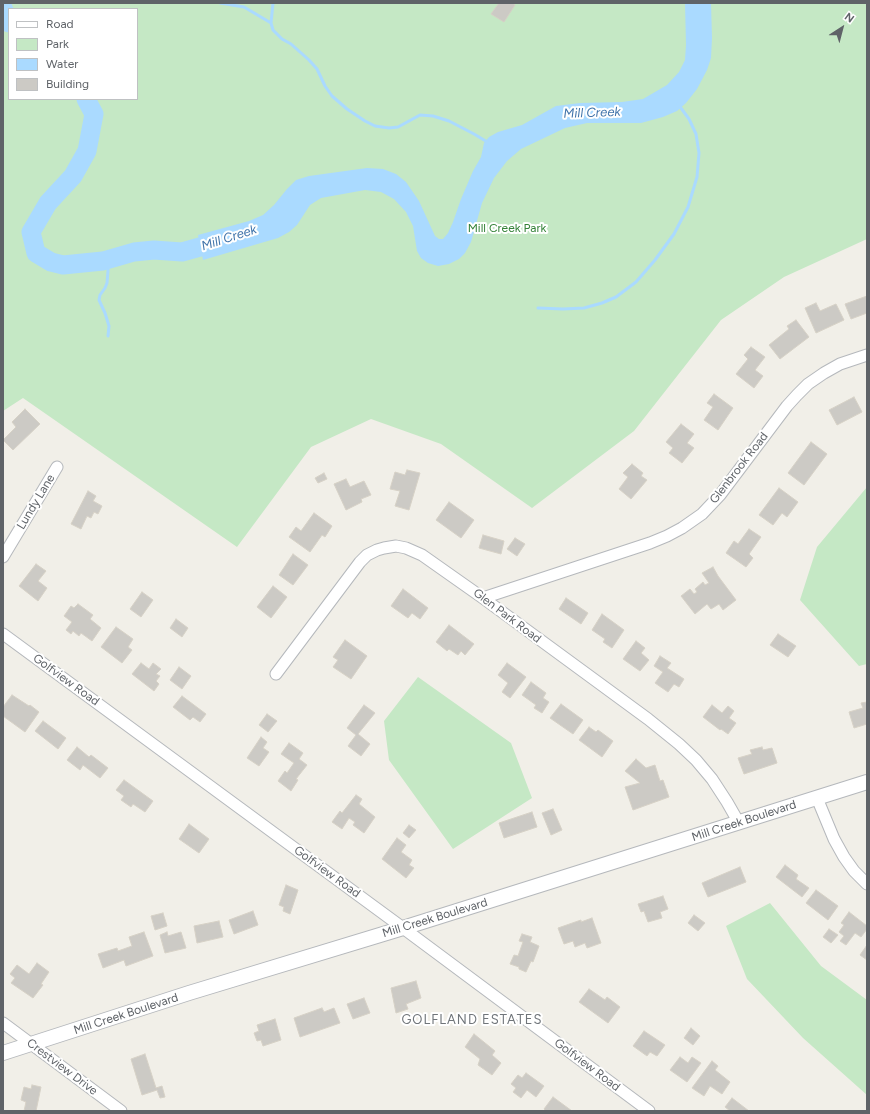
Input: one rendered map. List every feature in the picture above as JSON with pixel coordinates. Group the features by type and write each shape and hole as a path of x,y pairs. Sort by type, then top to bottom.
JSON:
{"street":[{"name":"Glenbrook Road","path":"483,598 650,543 682,528 702,514 720,495 787,406 808,384 840,364 867,355"},
{"name":"Lundy Lane","path":"3,558 57,467"},
{"name":"Glen Park Road","path":"276,674 360,562 367,555 377,550 396,546 413,550 483,598 648,719 679,744 696,760 712,779 728,802 739,823"},
{"name":"Golfview Road","path":"3,634 649,1111"},
{"name":"Mill Creek Boulevard","path":"3,1053 189,993 403,928 867,782"},
{"path":"817,798 832,834 844,857 854,871 867,884"},
{"name":"Crestview Drive","path":"3,1023 121,1111"}],"green space":[{"name":"Mill Creek Park","path":"3,3 867,3 867,239 784,277 721,320 634,431 532,508 441,444 371,419 311,447 237,547 23,398 3,411"},
{"path":"867,487 867,664 859,666 800,600 817,547"},
{"path":"418,677 511,743 532,798 453,849 389,760 384,721"},
{"path":"770,903 821,966 867,1000 867,1095 803,1038 747,979 726,926"}],"water":[{"path":"685,3 711,3 712,38 711,58 707,70 697,89 686,103 677,111 663,117 641,123 587,123 565,128 521,149 507,161 494,178 482,203 471,242 465,253 459,259 449,264 438,266 428,263 421,258 417,251 413,226 406,212 394,199 381,192 365,190 321,198 310,205 297,225 289,232 278,238 203,260 198,235 249,221 263,215 296,180 309,176 367,168 383,169 396,174 406,182 419,201 435,236 439,239 443,239 448,233 453,222 473,171 481,157 484,143 489,137 498,132 522,125 556,106 580,103 622,102 643,99 667,85 679,72 685,60"}],"building":[{"path":"499,3 515,3 504,22 491,14"},
{"path":"867,296 867,313 851,319 845,304"},
{"path":"816,303 820,311 836,304 844,320 816,333 805,308"},
{"path":"796,320 809,337 780,359 769,345 789,329 787,326"},
{"path":"751,347 765,357 755,370 763,376 754,388 736,374 748,359 744,355"},
{"path":"714,394 733,408 718,430 704,420 713,407 707,403"},
{"path":"854,397 862,412 837,425 829,410"},
{"path":"25,409 40,424 13,450 3,440 16,427 12,422"},
{"path":"681,424 694,434 687,443 694,448 682,463 669,453 673,448 666,442"},
{"path":"811,442 827,454 804,485 788,473"},
{"path":"632,464 643,473 641,476 647,480 631,499 619,489 628,477 623,473"},
{"path":"407,470 420,473 409,510 395,506 400,491 390,489 395,472 405,475"},
{"path":"324,473 327,479 318,483 315,478"},
{"path":"346,479 350,487 364,481 371,495 361,499 362,502 346,510 334,484"},
{"path":"779,488 798,502 787,517 782,513 773,525 759,515"},
{"path":"88,491 96,496 93,501 102,506 98,514 94,512 91,518 87,516 81,529 71,524"},
{"path":"449,502 474,520 461,538 436,520"},
{"path":"314,513 332,526 325,537 322,535 310,552 289,537 296,527 301,531"},
{"path":"749,529 761,537 749,554 753,558 746,567 726,553 734,541 738,544"},
{"path":"483,535 504,541 501,554 479,548"},
{"path":"515,538 525,544 517,556 507,549"},
{"path":"293,554 308,565 293,585 279,575"},
{"path":"36,564 46,571 38,581 47,588 38,601 19,586"},
{"path":"713,567 736,600 723,610 719,604 711,609 707,604 695,614 681,596 690,589 694,594 697,592 695,589 703,582 705,585 709,583 702,573"},
{"path":"273,586 287,597 271,618 257,607"},
{"path":"403,589 428,608 420,619 412,613 408,618 391,606"},
{"path":"142,592 153,600 141,617 130,609"},
{"path":"566,598 588,613 581,624 559,609"},
{"path":"78,604 93,615 90,619 101,628 92,641 81,633 79,636 73,631 71,634 66,630 72,622 64,616 71,606 74,608"},
{"path":"602,614 624,630 612,648 603,642 605,639 592,630"},
{"path":"176,619 188,628 182,637 170,628"},
{"path":"449,625 474,644 465,655 461,651 458,655 449,649 447,651 436,642"},
{"path":"116,627 133,639 128,647 132,650 122,663 101,647"},
{"path":"778,634 796,646 788,657 770,645"},
{"path":"345,640 367,656 351,679 333,667 338,660 333,657"},
{"path":"636,641 645,648 641,653 649,660 640,671 623,659"},
{"path":"660,656 671,663 667,668 684,679 679,687 674,684 668,692 655,683 663,672 654,666"},
{"path":"141,663 149,669 153,663 161,669 156,674 160,676 156,681 159,684 154,691 132,674"},
{"path":"507,663 526,677 510,698 502,692 508,683 498,675"},
{"path":"179,667 191,676 182,689 170,680"},
{"path":"531,682 546,693 543,698 549,702 542,713 534,708 536,705 522,695"},
{"path":"12,695 39,712 25,732 3,716 3,707"},
{"path":"182,696 206,714 200,722 193,717 190,720 173,707"},
{"path":"867,702 867,724 854,728 849,712 863,708 861,703"},
{"path":"561,704 583,720 573,734 550,718"},
{"path":"364,705 375,713 358,734 370,744 361,756 348,746 356,735 347,728"},
{"path":"712,705 722,713 728,706 734,711 729,718 736,723 728,734 703,717"},
{"path":"267,714 277,721 268,732 259,725"},
{"path":"43,721 66,738 58,749 35,731"},
{"path":"589,727 596,732 598,730 613,741 602,757 579,740"},
{"path":"261,737 267,742 263,748 269,752 259,766 247,758"},
{"path":"289,743 303,753 299,759 307,765 296,779 298,780 291,791 278,781 285,771 287,773 294,763 281,754"},
{"path":"77,747 89,757 91,755 108,768 100,778 83,765 80,770 67,760"},
{"path":"762,747 763,750 772,748 777,763 744,774 738,758 752,754 750,750"},
{"path":"636,759 646,768 655,765 660,781 663,780 669,797 633,810 625,787 640,783 625,771"},
{"path":"124,780 153,801 145,812 133,804 131,807 121,800 124,796 116,790"},
{"path":"356,795 362,799 359,804 375,817 364,833 353,825 355,822 349,818 342,829 332,822 340,811 342,813"},
{"path":"553,809 562,830 551,835 542,813"},
{"path":"532,812 537,827 504,838 499,823"},
{"path":"189,824 209,839 199,853 179,839"},
{"path":"409,825 416,830 409,838 403,833"},
{"path":"397,838 406,845 401,852 412,860 409,865 414,868 406,878 382,859"},
{"path":"785,865 798,875 796,879 809,888 802,897 776,877"},
{"path":"740,867 746,882 708,897 702,883"},
{"path":"286,885 298,890 290,914 283,911 284,907 279,905"},
{"path":"816,890 838,906 828,920 806,903"},
{"path":"663,896 668,909 660,912 662,918 648,922 644,911 641,912 638,904"},
{"path":"253,911 258,925 234,934 229,920"},
{"path":"849,912 867,926 867,929 861,937 855,933 846,945 840,941 844,936 839,932 844,925 841,923"},
{"path":"163,913 167,926 155,930 151,916"},
{"path":"694,915 705,923 698,931 688,923"},
{"path":"592,918 601,943 587,948 585,943 575,947 573,941 564,944 558,928"},
{"path":"219,921 223,937 197,943 194,926"},
{"path":"829,929 838,935 831,943 823,937"},
{"path":"144,932 153,956 126,966 124,960 103,968 98,954 117,948 118,951 132,946 129,937"},
{"path":"167,932 168,936 181,932 186,948 165,953 160,935"},
{"path":"522,934 532,937 530,942 539,946 533,962 531,961 526,972 519,969 519,967 510,964 514,955 518,956 523,942 519,941"},
{"path":"867,945 867,960 860,955"},
{"path":"37,963 49,972 41,984 43,985 33,998 11,983 15,978 10,974 17,965 29,974"},
{"path":"416,981 421,998 406,1004 408,1009 396,1013 391,988"},
{"path":"589,989 605,1000 607,997 620,1007 608,1023 579,1002"},
{"path":"364,998 370,1013 353,1019 347,1004"},
{"path":"322,1008 324,1012 334,1008 340,1023 300,1037 294,1018"},
{"path":"275,1019 281,1040 263,1046 261,1040 257,1041 254,1033 259,1031 257,1025"},
{"path":"691,1028 700,1036 693,1045 684,1038"},
{"path":"644,1031 665,1045 657,1056 650,1052 647,1056 633,1046"},
{"path":"474,1034 495,1051 492,1055 501,1063 492,1075 478,1065 480,1059 465,1047"},
{"path":"145,1054 156,1088 162,1086 165,1097 160,1098 157,1090 142,1095 131,1059"},
{"path":"680,1057 688,1063 692,1057 701,1063 687,1082 670,1070"},
{"path":"712,1061 718,1066 715,1070 730,1082 722,1094 710,1086 704,1096 692,1088"},
{"path":"526,1073 544,1086 536,1097 527,1090 521,1098 513,1092 516,1088 511,1084 518,1075 522,1078"},
{"path":"32,1085 41,1087 36,1111 24,1111 26,1102 21,1100 24,1087 31,1089"},
{"path":"553,1097 572,1111 546,1111 544,1109"},
{"path":"732,1098 749,1111 730,1111 725,1107"}],"waterway":[{"path":"220,3 244,7 271,23"},
{"path":"273,3 271,23 273,30 309,60 317,69 325,86 332,96 347,109 365,121 375,126 389,128 398,127 420,115 433,116 449,121 489,143"},
{"name":"Mill Creek","path":"3,8 8,20"},
{"name":"Mill Creek","path":"87,100 94,114 87,151 73,176 48,203 31,232 36,253 51,262 63,265 103,261 134,252 154,250 182,252 225,240"},
{"path":"538,308 584,308 616,297 636,282 655,260 674,234 688,207 697,177 699,153 696,134 689,119 678,104"},
{"path":"108,260 107,283 100,295 99,300 109,326 108,336"}],"district":[{"name":"GOLFLAND ESTATES","path":"472,1020"}]}
